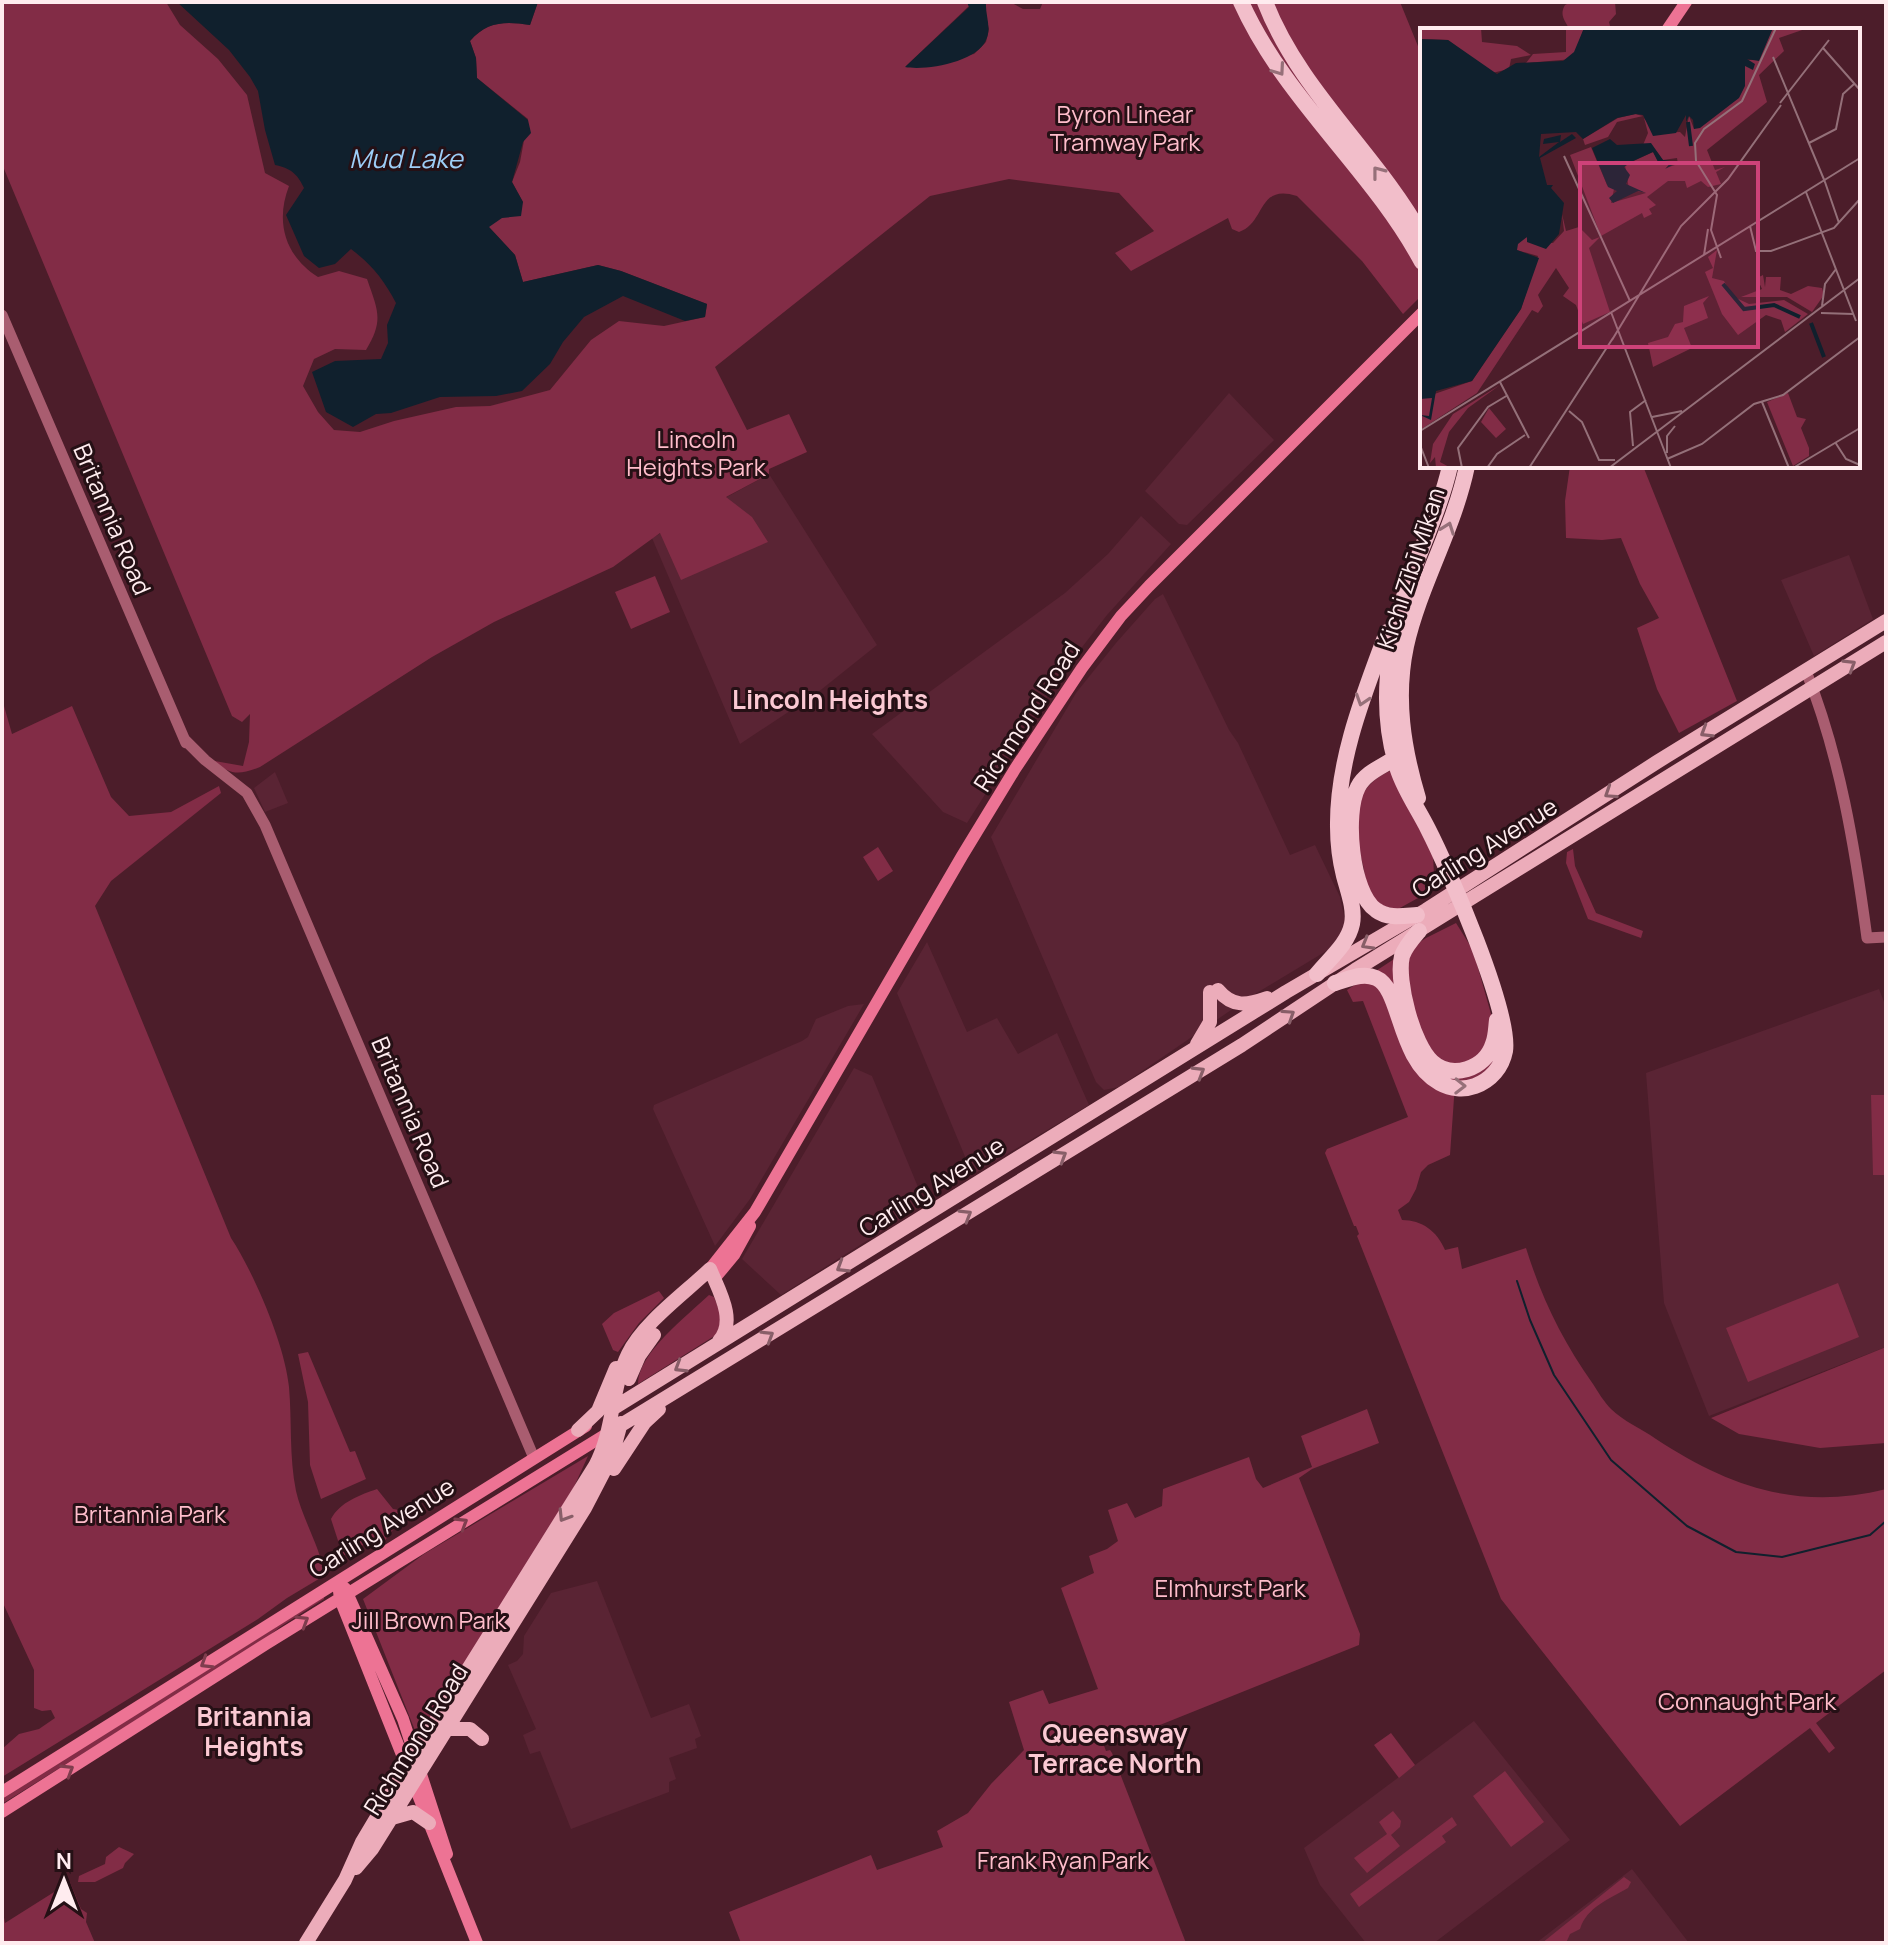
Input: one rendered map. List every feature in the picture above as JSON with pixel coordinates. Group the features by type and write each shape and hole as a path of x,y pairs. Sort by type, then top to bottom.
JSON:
{"highway":[{"path":"1241,2 1257,35 1285,77 1381,200 1420,259"},
{"path":"1265,2 1305,76 1388,185 1420,233"},
{"name":"Kichi Zībī Mīkan","path":"1400,755 1387,716 1388,670 1402,602 1440,504 1449,468"},
{"name":"Kichi Zībī Mīkan","path":"1335,983 1363,975 1380,980 1390,993 1404,1036 1418,1064 1434,1079 1453,1088 1476,1086 1489,1079 1499,1068 1506,1047 1487,973 1453,883 1427,826 1405,790 1400,755 1400,694 1407,643 1466,468"},
{"path":"1317,974 1343,944 1352,924 1338,836 1340,793 1363,694 1387,631 1402,602"},
{"path":"1400,755 1368,775 1356,791 1351,823 1354,856 1363,895 1372,907 1388,916 1424,920 1404,952 1400,978 1418,1041 1433,1063 1452,1071 1468,1070 1480,1063 1493,1045 1497,1006"}],"main road":[{"path":"1668,28 1686,2"},
{"name":"Richmond Road","path":"618,1406 648,1341 741,1245 755,1212 962,856 1090,656 1149,586 1418,317"},
{"name":"Carling Avenue","path":"2,1812 344,1596 1242,1045 1335,983 1500,864 1886,621"},
{"name":"Carling Avenue","path":"2,1792 338,1579 1286,992 1504,880 1886,642"},
{"path":"1190,1051 1210,1022 1214,991 1240,1004 1286,992"},
{"path":"712,1274 726,1311 726,1332 717,1345"},
{"name":"Richmond Road","path":"306,1943 345,1880 362,1842 414,1768 550,1551 585,1508 612,1456 629,1352 646,1329 712,1274"},
{"path":"726,1311 741,1320 759,1318"},
{"path":"578,1430 598,1411 612,1375 629,1352"},
{"path":"585,1508 645,1422 702,1378"},
{"name":"Richmond Road","path":"345,1880 372,1849 391,1818 414,1768 447,1729 550,1551 614,1429"},
{"path":"338,1579 441,1827 457,1889"},
{"path":"447,1729 470,1729 482,1739"},
{"path":"414,1768 429,1823 477,1943"},
{"path":"391,1818 413,1812 429,1823"}],"street":[{"name":"Britannia Road","path":"2,315 185,740 247,793 276,848 534,1458"},
{"path":"1806,671 1854,841 1867,938 1886,937"}],"shaded area":[{"path":"1229,393 1274,440 1187,525 1179,524 1145,491"},
{"path":"769,474 877,645 817,693 740,744 652,538"},
{"path":"1141,516 1171,544 1107,615 1062,673 967,823 943,812 872,734 1065,593 1108,554"},
{"path":"1849,555 1873,619 1814,656 1781,580"},
{"path":"1163,594 1290,855 1315,845 1340,897 1346,925 1328,950 1250,997 1119,1087 1104,1090 1096,1082 991,837 1076,693 1116,643"},
{"path":"275,772 288,803 265,812 254,788"},
{"path":"927,942 967,1032 997,1018 1018,1054 1057,1033 1089,1105 977,1172 971,1171 897,993"},
{"path":"1879,989 1886,1007 1886,1347 1709,1416 1664,1303 1646,1073"},
{"path":"864,1004 750,1199 715,1246 653,1109 654,1105 802,1041 808,1037 816,1019 848,1006"},
{"path":"854,1068 872,1076 925,1204 781,1295 742,1259"},
{"path":"597,1581 651,1718 689,1704 701,1736 695,1739 697,1748 669,1758 676,1779 669,1782 669,1792 571,1829 540,1751 530,1754 523,1735 536,1729 508,1665 523,1654 524,1636 551,1593"},
{"path":"1474,1721 1570,1840 1434,1943 1366,1943 1320,1885 1304,1848"},
{"path":"1632,1869 1689,1943 1536,1943"}],"green space":[{"path":"2,2 166,2 180,25 218,59 247,95 265,173 289,186 283,225 298,259 318,277 339,271 367,279 377,323 366,350 335,349 314,359 303,386 318,412 334,430 360,432 456,407 490,406 550,390 591,340 619,321 664,326 705,317 707,304 598,265 523,282 515,255 488,226 523,202 512,182 520,162 528,119 477,78 476,58 470,41 476,34 497,24 530,25 538,2 967,2 969,6 906,66 974,54 986,42 989,29 986,2 1010,2 1023,9 1040,9 1043,2 1400,2 1420,51 1420,297 1403,314 1362,261 1297,196 1284,193 1268,199 1254,221 1239,232 1232,229 1228,218 1131,271 1115,253 1154,231 1119,193 1009,179 930,196 715,367 747,430 789,414 807,452 769,469 769,474 726,497 752,517 768,542 681,580 660,533 613,567 494,622 432,657 260,767 233,772 209,760 243,766 249,742 250,714 242,722 232,716 2,164"},
{"path":"1571,2 1615,2 1616,14 1609,22 1610,28 1569,28 1563,18 1565,5"},
{"path":"1570,468 1644,468 1737,701 1679,733 1657,689 1637,628 1659,618 1640,584 1621,538 1566,538 1565,501"},
{"path":"655,576 670,612 631,629 615,592"},
{"name":"Britannia Park","path":"2,699 12,734 72,706 111,797 129,816 171,812 219,786 221,793 111,881 95,906 231,1238 258,1289 275,1331 289,1387 296,1491 324,1573 258,1619 2,1777 2,1749 19,1734 39,1729 55,1718 51,1710 34,1708 34,1670 2,1601"},
{"path":"1392,770 1433,854 1438,887 1398,909 1379,904 1369,893 1356,822 1361,798 1368,787"},
{"path":"878,847 893,871 878,881 863,857"},
{"path":"1573,849 1575,866 1596,913 1643,931 1641,938 1588,919 1566,863 1567,852"},
{"name":"Connaught Park","path":"1456,923 1473,950 1500,1046 1499,1054 1486,1075 1455,1084 1450,1155 1428,1165 1421,1172 1409,1202 1398,1210 1402,1220 1428,1228 1438,1237 1445,1250 1458,1247 1462,1269 1526,1248 1554,1319 1604,1400 1621,1417 1683,1456 1738,1482 1794,1496 1854,1495 1886,1489 1886,1670 1816,1723 1835,1748 1829,1753 1810,1728 1680,1826 1501,1599 1325,1153 1327,1149 1408,1117 1363,1001 1353,1002 1347,990 1426,938"},
{"path":"1871,1095 1886,1095 1886,1175 1873,1175"},
{"path":"1838,1283 1859,1337 1748,1382 1726,1328"},
{"path":"659,1291 664,1298 639,1323 618,1352 613,1350 602,1324 614,1313"},
{"path":"709,1295 714,1297 723,1320 716,1335 638,1384 640,1372 655,1348"},
{"path":"1886,1347 1886,1443 1820,1448 1739,1434 1711,1418"},
{"path":"308,1352 350,1452 355,1451 366,1479 321,1499 310,1465 308,1402 298,1354"},
{"path":"1367,1409 1379,1443 1312,1469 1299,1478 1360,1634 1359,1645 1135,1735 1131,1732 1103,1743 1106,1751 1112,1753 1186,1943 741,1943 729,1912 871,1855 877,1870 943,1847 937,1831 968,1813 1024,1750 1009,1702 1043,1690 1049,1704 1098,1689 1061,1588 1094,1573 1089,1556 1118,1541 1108,1510 1127,1503 1135,1518 1162,1506 1163,1489 1249,1457 1256,1479 1263,1488 1312,1467 1301,1436"},
{"name":"Jill Brown Park","path":"588,1456 573,1489 439,1705 421,1733 416,1733 363,1599 424,1554"},
{"path":"377,1489 393,1509 399,1510 401,1519 383,1543 367,1543 343,1556 331,1519 345,1504"},
{"path":"324,1597 260,1643 2,1804 2,1798"},
{"path":"1391,1733 1415,1765 1399,1778 1374,1745"},
{"path":"1505,1771 1544,1822 1511,1847 1473,1796"},
{"path":"1393,1811 1401,1821 1400,1827 1391,1835 1400,1846 1367,1873 1354,1858 1387,1834 1379,1822"},
{"path":"1452,1817 1457,1825 1442,1836 1446,1842 1359,1907 1350,1894"},
{"path":"119,1847 134,1854 123,1868 95,1882 78,1882 79,1876 105,1864 106,1857"},
{"path":"1624,1877 1631,1882 1628,1888 1593,1909 1580,1929 1570,1934 1566,1943 1542,1943"},
{"path":"70,1882 81,1909 87,1913 86,1922 95,1943 2,1943 2,1907 5,1923"}],"water":[{"name":"Mud Lake","path":"177,2 538,2 530,25 497,24 476,34 470,41 476,58 477,78 528,120 531,133 523,142 512,182 523,202 521,216 502,218 489,227 515,255 523,282 598,265 707,304 705,317 685,321 623,296 584,317 550,364 522,391 496,396 440,397 391,413 376,414 353,427 326,412 312,372 335,361 381,359 388,343 387,325 396,303 377,273 351,249 335,264 319,268 304,256 286,215 304,188 292,172 275,165 258,91 229,50"},
{"path":"967,2 986,2 988,31 981,48 950,63 925,68 905,67 969,7"}],"waterway":[{"path":"1517,1281 1554,1375 1611,1460 1687,1526 1736,1552 1782,1557 1870,1535 1886,1521"}],"district":[{"name":"Lincoln Heights","path":"830,699"},
{"name":"Britannia Heights","path":"254,1731"},
{"name":"Queensway Terrace North","path":"1115,1748"}],"park label":[{"name":"Byron Linear Tramway Park","path":"1125,127"},
{"name":"Lincoln Heights Park","path":"696,452"},
{"name":"Elmhurst Park","path":"1230,1587"},
{"name":"Frank Ryan Park","path":"1063,1859"}]}
